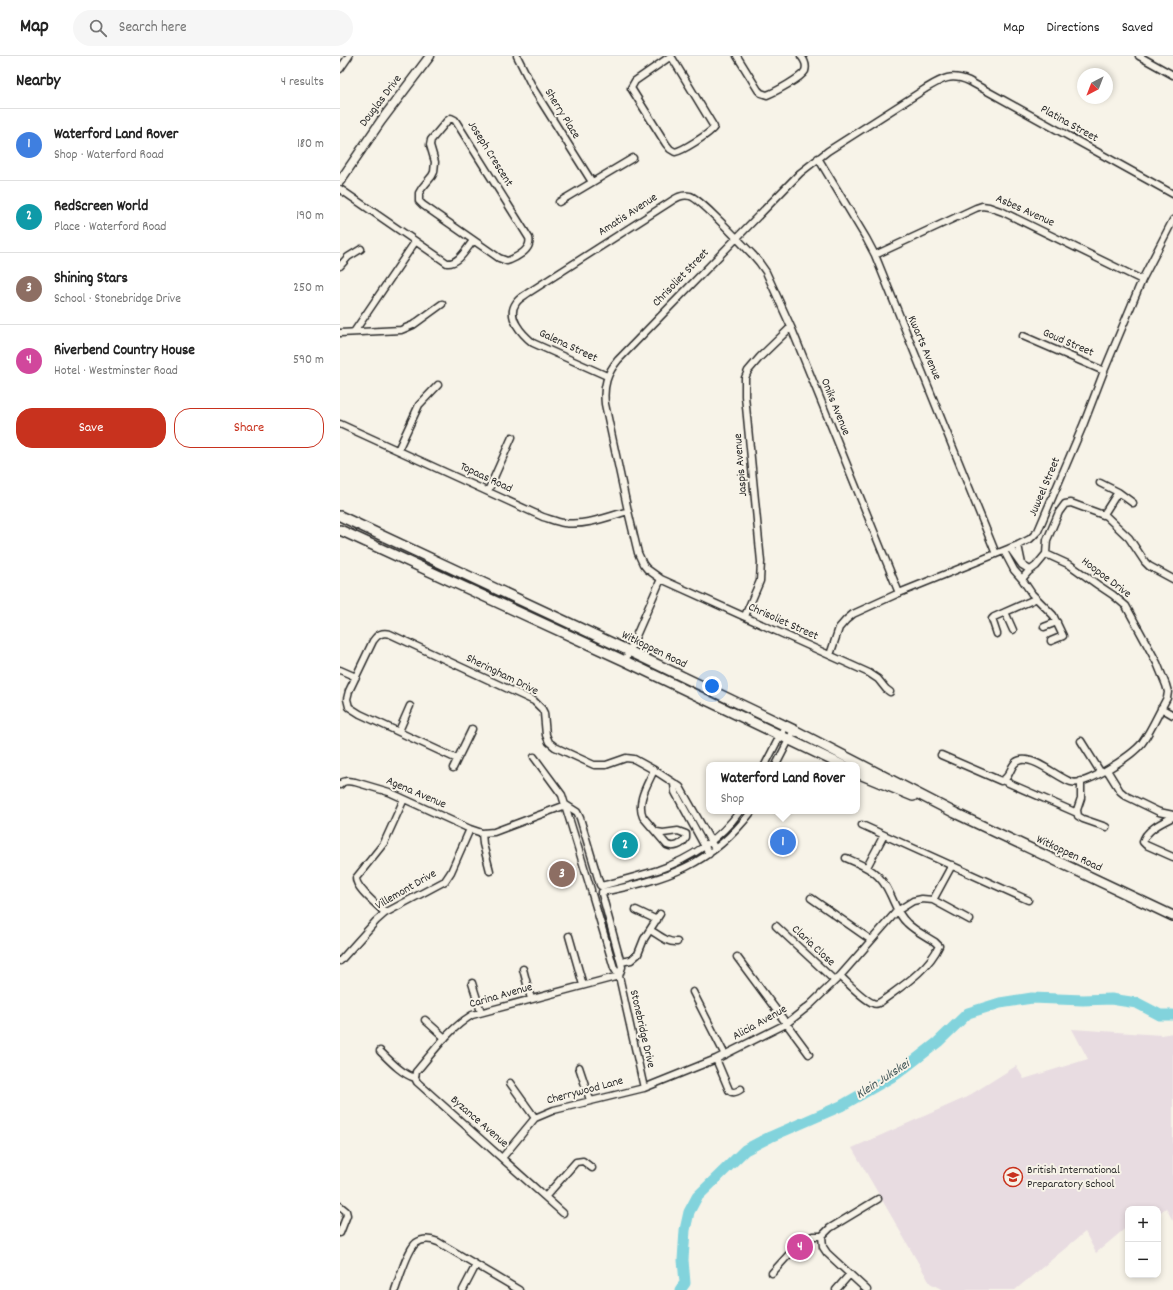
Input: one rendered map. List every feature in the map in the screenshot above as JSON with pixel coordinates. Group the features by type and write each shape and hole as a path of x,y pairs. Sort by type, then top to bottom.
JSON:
{"main road":[{"name":"Witkoppen Road","path":"340,516 794,730 857,762"},
{"name":"Witkoppen Road","path":"340,530 625,661 836,762"},
{"name":"Witkoppen Road","path":"860,764 955,812 1173,916"},
{"name":"Witkoppen Road","path":"860,774 955,812"}],"street":[{"path":"340,69 349,56"},
{"name":"Douglas Drive","path":"340,181 381,121 430,56"},
{"name":"Sherry Place","path":"517,56 534,90 592,182"},
{"path":"671,56 714,127 711,132 705,136 682,150 675,152 670,150 631,88 635,81 671,56"},
{"path":"737,56 758,90 767,95 789,83 804,72 805,63 802,56"},
{"path":"1142,57 1173,75"},
{"name":"Chrisoliet Street","path":"890,692 873,675 661,579 651,573 643,564 638,553 604,404 604,390 607,376 618,360 800,173 818,158 930,87 952,77"},
{"name":"Platina Street","path":"952,77 969,81 1173,194"},
{"name":"Joseph Crescent","path":"451,118 455,120 525,231 530,242 526,250 507,261 499,258 473,241 423,205 418,199 422,188 434,172 435,162 430,145 431,140 447,120 451,118"},
{"path":"558,202 633,158"},
{"name":"Kwarts Avenue","path":"818,158 860,227 875,255 996,554"},
{"path":"340,189 415,242 448,263 457,260 473,241"},
{"name":"Amatis Avenue","path":"528,293 670,202 682,196 689,196 695,199 736,238"},
{"name":"Asbes Avenue","path":"875,255 976,208 985,206 1003,212 1142,280"},
{"name":"Juweel Street","path":"830,655 839,628 850,616 899,593 1018,545 1030,539 1040,528 1142,280 1173,220"},
{"name":"Oniks Avenue","path":"736,238 754,255 763,268 790,327 899,593"},
{"path":"354,332 415,242"},
{"path":"340,266 348,257 360,249"},
{"name":"Galena Street","path":"528,293 516,302 513,312 516,324 523,334 533,343 607,376"},
{"path":"340,333 404,329 442,304"},
{"name":"Jaspis Avenue","path":"745,616 760,581 761,562 745,396 745,378 751,367 790,327"},
{"name":"Goud Street","path":"1023,336 1104,371"},
{"path":"398,450 419,405 438,385"},
{"name":"Topaas Road","path":"340,424 543,517 565,523 583,522 628,512"},
{"path":"488,491 512,437"},
{"path":"1100,483 1118,492 1133,503"},
{"path":"1104,514 1118,492"},
{"path":"1022,579 1046,554 1047,540 1059,512 1063,506 1068,503 1104,514 1129,538 1146,564 1173,579"},
{"path":"1018,545 1022,566"},
{"path":"1007,550 1022,566 1030,570"},
{"path":"1007,550 1014,570 1022,579 1035,599 1051,613 1057,622 1063,636 1051,641"},
{"name":"Hoopoe Drive","path":"1046,554 1070,564 1126,606 1157,663 1166,684 1168,694 1140,745 1107,770 1081,781"},
{"path":"625,661 661,579"},
{"path":"997,634 993,618 1035,599"},
{"path":"1006,612 1013,630"},
{"path":"1044,627 1057,622"},
{"name":"Sheringham Drive","path":"457,759 348,707 347,696 376,636 382,633 390,634 534,701 542,709 544,714 547,739 552,745 560,750 594,765 606,765 626,758 634,759 654,770 680,787 715,849"},
{"path":"340,670 356,677"},
{"path":"399,731 410,706"},
{"path":"1161,708 1173,714"},
{"path":"766,762 784,726"},
{"path":"453,768 472,729"},
{"path":"778,762 794,730"},
{"path":"1081,741 1101,773"},
{"path":"941,755 995,779 1004,780 1077,813 1078,816 1083,819 1106,827"},
{"name":"Stonebridge Drive","path":"534,757 562,795 566,805 614,968 619,976 644,1088"},
{"path":"1004,780 1014,763 1020,760 1027,760 1038,764 1070,782 1081,781 1081,798 1077,813"},
{"path":"654,770 644,792 640,808 643,817 657,832"},
{"path":"1107,770 1123,794 1159,812 1173,816"},
{"name":"Agena Avenue","path":"340,785 347,781 355,782 389,792 482,832 494,832 566,805"},
{"path":"674,784 674,792 709,854"},
{"path":"385,913 360,888 356,882 356,878 384,843 404,799"},
{"name":"Stonebridge Drive","path":"566,805 577,812 580,818 621,962 622,967 619,976"},
{"path":"737,814 711,841 690,856 647,874 601,890 596,896 592,892 595,885 601,890 649,882 680,871 709,854 738,828 750,814"},
{"path":"1173,816 1151,831 1144,838 1143,842 1146,845 1173,857"},
{"path":"862,824 1028,900"},
{"name":"Villemont Drive","path":"340,960 385,913 445,881 454,865 470,828"},
{"path":"482,832 490,870"},
{"path":"867,867 884,835"},
{"path":"581,856 591,854"},
{"path":"840,976 872,1003 877,1004 913,977 929,962 938,946 906,923 897,911 883,880 867,867 846,858"},
{"path":"952,865 933,900 970,920"},
{"path":"647,874 649,882"},
{"path":"811,898 871,940"},
{"name":"Alicia Avenue","path":"644,1088 725,1055 786,1024 810,1005 840,976 897,911 913,901 922,899 933,900"},
{"path":"636,910 657,920"},
{"path":"621,962 631,960 636,957 644,939 660,914"},
{"name":"Claria Close","path":"776,926 835,981"},
{"path":"650,930 667,941 677,942"},
{"path":"604,933 612,931"},
{"path":"569,936 583,985"},
{"path":"737,957 809,1054"},
{"path":"523,969 531,999"},
{"name":"Carina Avenue","path":"415,1078 416,1072 445,1038 462,1021 472,1015 619,976"},
{"path":"472,983 481,1012"},
{"path":"693,992 725,1055"},
{"path":"425,1020 445,1038"},
{"name":"Byzance Avenue","path":"380,1052 403,1072 415,1078 421,1086 546,1196 563,1213"},
{"path":"716,1059 729,1090 733,1092 741,1089"},
{"path":"579,1067 590,1100"},
{"path":"510,1083 535,1118"},
{"name":"Cherrywood Lane","path":"502,1158 535,1118 549,1111 644,1088"},
{"path":"546,1196 576,1162 583,1161 592,1168"},
{"path":"772,1273 802,1240 813,1236 822,1236 830,1228 878,1199"},
{"path":"340,1206 346,1211 347,1215 340,1233"},
{"path":"822,1236 824,1250 867,1290"},
{"path":"395,1290 414,1245 420,1241 430,1240 438,1242 519,1290"},
{"path":"463,1290 476,1265"},
{"path":"836,1290 850,1274"}],"shaded area":[{"name":"British International Preparatory School","path":"1072,1029 1161,1035 1173,1033 1173,1221 1166,1208 1161,1212 1161,1206 1125,1206 1125,1229 1096,1253 1085,1232 1015,1290 943,1290 930,1283 852,1148 965,1098 1016,1066 1024,1079 1088,1059"}],"waterway":[{"name":"Klein Jukskei","path":"680,1290 685,1283 683,1260 685,1230 689,1212 697,1197 745,1150 770,1137 841,1106 897,1074 938,1042 968,1013 1000,1003 1032,998 1083,1000 1111,999 1137,1003 1160,1015 1173,1015"}],"place":[{"name":"Waterford Land Rover","path":"783,842"},
{"name":"RedScreen World","path":"625,845"},
{"name":"Shining Stars","path":"562,874"},
{"name":"British International Preparatory School","path":"1013,1177"},
{"name":"Riverbend Country House","path":"800,1247"}]}
